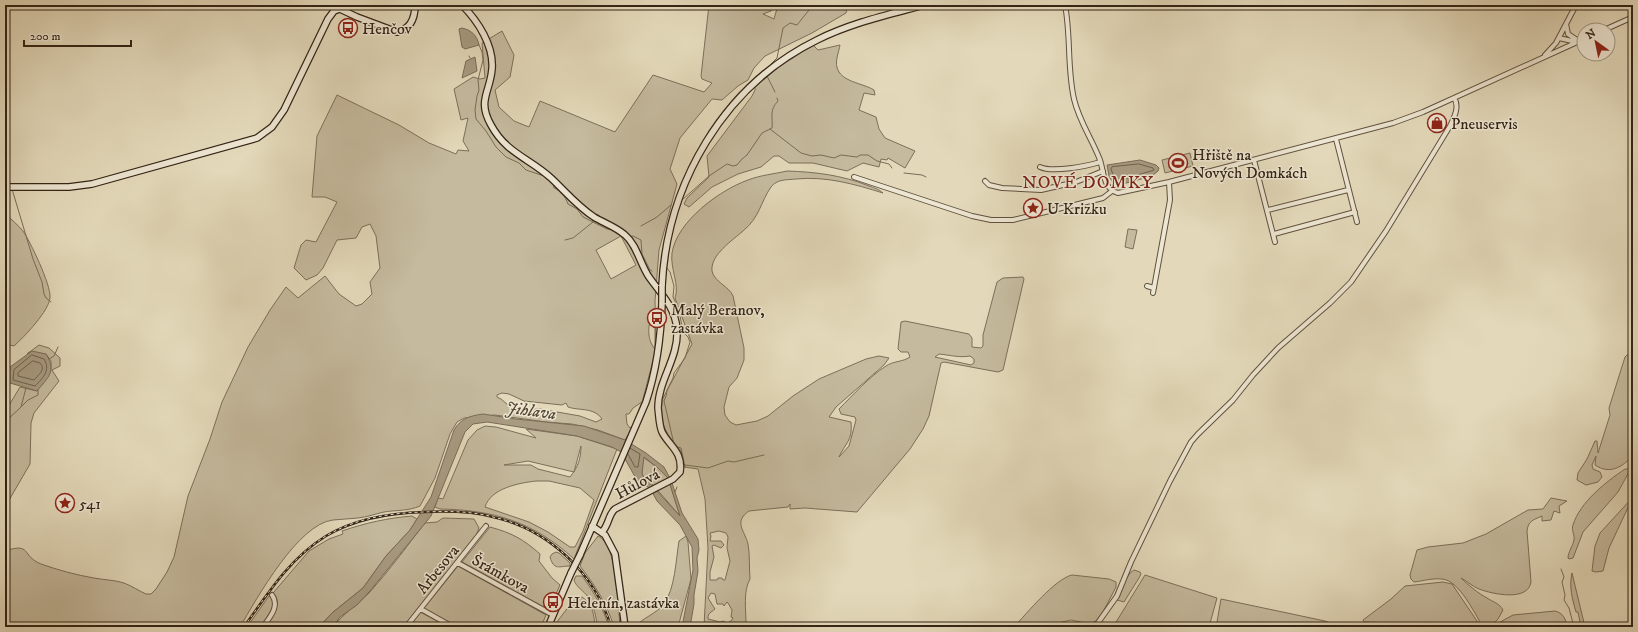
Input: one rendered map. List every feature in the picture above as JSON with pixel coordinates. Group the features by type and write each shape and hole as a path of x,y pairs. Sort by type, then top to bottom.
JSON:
{"street":[{"path":"6,187 69,187 92,184 257,138 274,125 284,110 328,19 334,11 340,9 397,32 402,31 412,23 415,15 415,5"},
{"name":"Hůlová","path":"462,5 475,21 485,38 490,51 492,70 484,99 484,109 491,125 500,139 512,151 550,177 578,205 593,217 627,237 648,275 670,305 676,324 677,339 675,350 660,389 658,408 662,431 677,452 680,459 680,472 673,478 615,509 610,514 607,526 602,532"},
{"path":"548,627 646,402 656,370 660,342 662,286 670,229 685,182 699,153 711,134 748,89 780,62 816,40 853,25 924,5"},
{"path":"1066,5 1071,86 1074,100 1082,125 1100,162 1106,183 1112,191 1121,193 1393,124 1576,43"},
{"path":"1538,60 1548,53 1556,43 1576,5"},
{"path":"1616,25 1633,17"},
{"path":"1566,24 1568,34 1576,39"},
{"path":"1559,38 1565,40 1576,40"},
{"path":"1556,43 1565,48"},
{"path":"1095,627 1118,596 1131,562 1170,481 1192,442 1198,434 1233,400 1253,375 1278,348 1330,303 1351,282 1386,232 1450,126 1456,110 1457,101 1454,98"},
{"path":"1336,139 1357,222"},
{"path":"1254,160 1276,242"},
{"path":"1040,166 1044,169 1061,168 1087,166 1100,162"},
{"path":"985,181 989,185 1002,188 1041,190 1076,182 1103,171"},
{"path":"854,177 972,216 991,220 1021,218 1103,198 1112,191"},
{"path":"1147,286 1154,291 1170,200 1169,182"},
{"path":"1268,210 1348,190"},
{"path":"1274,234 1355,212"},
{"name":"Arbesova","path":"406,627 486,526"},
{"path":"592,526 602,532 608,539 614,554 625,627"},
{"name":"Šrámkova","path":"458,563 553,615"},
{"path":"263,627 274,609 275,601 272,595"},
{"path":"420,609 453,627"}],"shaded area":[{"path":"709,5 775,5 771,11 763,14 774,19 778,5 849,5 846,13 812,33 765,56 754,68 748,80 738,86 722,100 712,99 680,138 670,169 677,184 659,250 655,301 656,349 638,418 625,440 598,430 572,424 495,415 464,418 457,422 450,434 435,478 420,506 407,510 384,512 361,518 333,520 320,525 306,534 280,564 240,627 5,627 5,551 13,549 23,549 35,561 47,566 98,579 121,582 146,594 151,594 167,572 174,557 188,496 210,439 222,402 248,347 270,310 286,287 298,298 325,276 339,294 356,306 362,304 372,294 370,282 380,268 376,236 370,224 362,227 356,238 337,240 323,268 317,275 306,280 294,268 301,245 306,240 316,242 337,202 325,197 312,197 317,136 337,95 399,125 429,143 456,154 458,150 469,151 463,141 468,118 461,120 454,89 473,77 480,79 485,78 482,43 502,31 514,55 510,77 495,90 499,107 514,121 529,127 540,101 615,132 653,75 704,92 712,83 702,79 701,76","holes":["621,236 636,265 611,279 596,250","653,312 655,315 655,349 649,336","502,393 509,394 524,401 562,405 566,403 568,407 591,411 599,415 602,419 596,422 580,416 540,409 514,410 497,397 497,395","642,402 633,425 630,428 627,424 626,414 629,414 633,408"]},
{"path":"813,45 818,50 840,45 836,62 842,76 852,82 874,90 875,95 864,93 859,110 876,117 879,129 885,138 915,151 905,168 888,158 887,160 881,159 879,167 863,163 847,171 813,163 789,163 779,156 774,156 761,167 738,174 712,187 689,207 684,204 687,198 709,177 707,156 752,96 755,87 779,67"},
{"name":"Hřiště na Nových Domkách","path":"1190,153 1193,166 1165,173 1162,160"},
{"path":"787,171 808,172 839,177 859,182 880,190 883,193 851,184 829,180 807,178 779,181 773,184 767,193 749,226 728,243 718,254 712,265 713,275 728,289 733,296 744,348 744,360 737,378 729,387 724,407 725,415 730,422 736,425 757,421 768,416 793,396 819,379 866,359 879,356 889,358 884,365 836,407 829,417 851,422 850,438 839,457 849,446 856,420 855,417 841,414 839,409 880,370 889,364 910,357 908,352 901,352 898,349 901,322 905,321 969,334 972,338 972,347 981,348 983,346 983,335 997,282 1003,278 1023,277 1024,279 1003,370 998,372 944,362 941,363 929,416 923,429 910,449 857,512 805,508 790,509 790,504 788,507 749,511 744,515 741,527 748,544 750,579 746,589 746,623 756,627 704,627 708,548 705,499 698,469 684,467 681,451 668,435 663,424 661,413 662,400 692,344 675,298 676,282 672,265 672,253 676,241 691,218 713,199 725,191 748,180","holes":["939,354 958,357 970,356 974,359 974,363 971,365 935,357","719,531 726,533 728,537 727,548 730,561 725,580 722,578 710,580 710,572 714,557 712,546 714,545 721,548 724,545 721,541 710,541 710,533","711,593 715,594 717,604 723,604 724,606 727,602 732,610 731,617 733,618 731,621 727,623 708,619 709,614 715,609 708,598"]},
{"path":"5,214 23,231 26,236 44,273 50,297 46,309 41,316 14,346 5,344"},
{"path":"1128,229 1137,230 1133,249 1125,247"},
{"path":"39,345 49,348 60,358 60,366 52,370 59,381 34,413 31,423 30,464 5,507 5,412 20,387 37,391 51,370 51,361 46,354 30,352"},
{"path":"1627,355 1633,355 1633,456 1616,468 1606,469 1595,465 1596,456 1592,465 1593,469 1600,472 1602,477 1598,482 1586,485 1577,480 1578,473 1587,459 1595,441 1597,441 1598,453 1610,415 1609,408 1625,357"},
{"path":"485,426 496,427 536,438 526,429 577,436 617,449 574,559 544,536 512,520 478,512 440,509 435,507 438,498 443,499 468,440 477,430","holes":["581,446 580,459 574,471","528,461 574,472 570,477 538,469 531,465 504,465","549,481 580,488 594,500 583,531 575,547 570,547 548,532 529,522 485,507 493,495 499,491 514,485 529,482"]},
{"path":"643,457 658,468 668,478 680,516 654,486 643,476"},
{"path":"1625,469 1628,469 1629,472 1618,492 1583,532 1573,558 1569,559 1569,554 1574,540 1573,527 1581,508 1594,493"},
{"path":"1633,497 1609,548 1603,571 1592,571 1595,546 1600,533"},
{"path":"1551,498 1567,501 1559,506 1560,513 1554,511 1551,520 1542,521 1542,516 1528,525 1527,531 1531,582 1528,588 1517,594 1509,595 1492,593 1477,588 1461,578 1484,596 1498,604 1503,610 1498,619 1490,627 1483,627 1466,598 1454,585 1448,581 1435,579 1414,582 1411,579 1410,575 1417,550 1428,547 1463,543 1486,534 1528,510 1543,509"},
{"path":"412,516 417,519 410,530 386,556 363,588 332,613 319,627 265,627 274,614 276,607 273,593 309,551 329,539 343,534 342,531 377,521"},
{"path":"443,518 474,519 479,528 476,536 403,627 333,627 369,593 425,523 437,522"},
{"path":"490,527 517,537 540,554 539,561 552,578 560,585 549,610 462,562"},
{"path":"598,536 605,542 610,551 613,563 616,577 620,627 614,627 608,610 600,595 580,566 585,553"},
{"path":"686,536 688,542 691,579 678,627 635,627 661,607 668,598 673,582 679,541"},
{"path":"556,552 570,563 570,566 557,567 553,564 550,557"},
{"path":"458,566 546,615 541,627 458,627 424,608"},
{"path":"1134,570 1140,572 1141,574 1139,578 1124,602 1117,600 1126,579"},
{"path":"1572,573 1585,627 1581,627 1578,612 1576,612 1573,602 1571,592"},
{"path":"1072,575 1109,579 1116,582 1116,587 1104,610 1096,621 1090,624 1071,620 1053,624 1049,627 1014,627 1050,590 1065,578"},
{"path":"1145,575 1217,598 1209,627 1113,627"},
{"path":"576,576 582,576 598,600 609,627 598,627 592,604 575,582 574,580"},
{"path":"1443,582 1452,584 1481,627 1419,627 1411,624 1364,622 1363,620 1391,599 1405,586"},
{"path":"269,596 273,599 273,608 261,627 247,627"},
{"path":"582,597 591,606 595,627 553,627 573,601"},
{"path":"1221,599 1325,621 1338,626 1370,625 1403,627 1225,627 1217,622"},
{"path":"1555,611 1564,617 1567,627 1491,627 1513,615"},
{"path":"420,612 448,627 408,627"}],"water":[{"path":"462,28 468,30 477,38 479,45 465,49 462,47 459,29"},
{"path":"475,57 477,71 462,78 466,61"},
{"path":"1140,160 1156,165 1159,168 1158,171 1152,176 1114,185 1109,176 1107,165"},
{"path":"32,351 46,354 51,365 48,378 37,391 10,383 8,379 10,367"},
{"path":"483,414 584,426 625,440 646,453 664,467 671,480 682,513 698,539 698,571 690,627 682,627 693,570 692,547 680,525 657,501 650,488 638,482 621,452 612,447 577,436 487,422 473,424 465,432 431,516 370,591 357,605 340,617 333,627 319,627 332,613 363,588 386,556 410,530 431,497 454,430 457,426 463,420","holes":["644,457 668,478 680,516 643,476"]}],"waterway":[{"path":"767,71 767,68 777,58 783,28 790,23 797,25 809,10 809,5"},
{"path":"479,45 483,60 478,80 479,90 475,110 476,119 496,147 506,157 519,163 526,170 544,176"},
{"path":"767,76 775,92"},
{"path":"682,200 709,176 727,164 733,166 737,165 747,155 762,133 772,128 772,111 773,107 778,101 777,98"},
{"path":"770,129 801,153 812,156 821,155 834,158 841,155 857,157 860,155 868,155 877,161 889,164 892,168"},
{"path":"904,173 922,175 926,177"},
{"path":"553,184 554,188 562,194 568,204 577,209 583,217 607,229 614,230"},
{"path":"12,189 33,259 42,282 44,294 51,302"},
{"path":"641,226 657,217 671,205"},
{"path":"565,240 573,238 593,222"},
{"path":"629,237 633,236 641,240 642,254 650,270 652,271"},
{"path":"667,268 670,272 674,286 673,297 679,310 683,332 688,337 690,342 685,358 674,373 664,401 674,444"},
{"path":"49,359 54,356 58,347"},
{"path":"5,422 21,407 26,388"},
{"path":"22,406 28,400 38,395 38,390"},
{"path":"675,446 681,448 685,467"},
{"path":"685,465 708,468 728,461 734,462 764,455"},
{"path":"675,492 677,487"},
{"path":"1561,569 1564,577 1562,582 1565,595 1564,600 1569,608 1574,627"}],"railway":[{"path":"244,627 280,577 301,555 326,536 349,525 386,515 442,512 459,512 493,517 513,523 550,543 567,556 594,589 604,607 611,627"}],"place":[{"name":"Henčov","path":"348,28"},
{"name":"Pneuservis","path":"1437,123"},
{"name":"Hřiště na Nových Domkách","path":"1178,163"},
{"name":"U Krizku","path":"1033,208"},
{"name":"Malý Beranov, zastávka","path":"657,318"},
{"name":"541","path":"65,503"},
{"name":"Helenín, zastávka","path":"553,602"}],"district":[{"name":"NOVÉ DOMKY","path":"1088,182"}],"water label":[{"name":"Jihlava","path":"531,410"}]}
